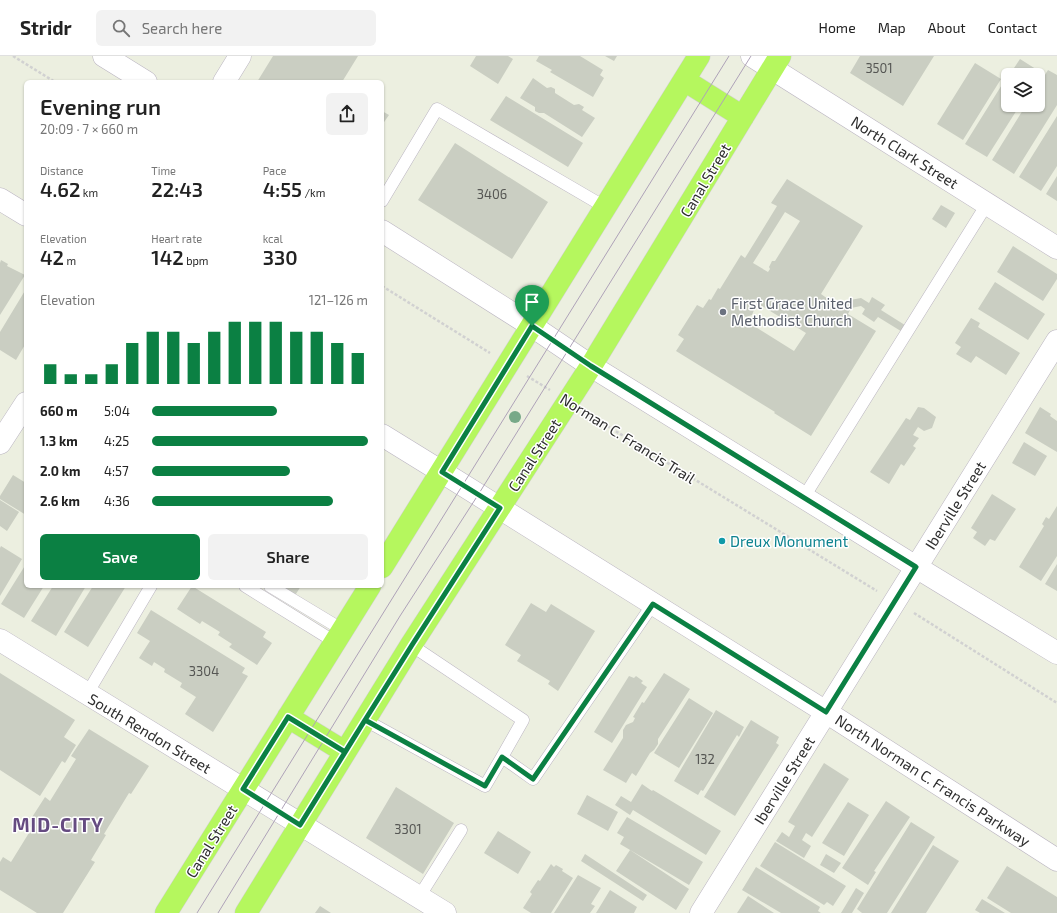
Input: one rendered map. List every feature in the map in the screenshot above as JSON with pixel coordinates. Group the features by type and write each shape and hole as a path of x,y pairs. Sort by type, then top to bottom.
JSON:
{"main road":[{"path":"384,565 699,56"},
{"name":"Canal Street","path":"246,913 412,645 591,366 776,62"},
{"path":"684,80 743,117"},
{"name":"Canal Street","path":"166,913 369,588"},
{"path":"288,717 345,752"}],"street":[{"path":"104,56 143,80"},
{"path":"225,80 240,56"},
{"name":"North Clark Street","path":"752,56 776,62 987,204 1057,248"},
{"path":"0,199 24,214"},
{"path":"384,232 532,326 591,366 916,567 1057,652"},
{"name":"Iberville Street","path":"701,913 1057,341"},
{"path":"0,444 24,406"},
{"name":"North Norman C. Francis Parkway","path":"384,436 826,712 1057,860"},
{"name":"South Rendon Street","path":"0,640 445,913"}],"lane":[{"path":"384,198 437,109 605,207"},
{"path":"804,497 987,204"},
{"path":"87,694 150,588"},
{"path":"249,588 339,636"},
{"path":"273,588 339,636"},
{"path":"502,757 533,779 653,604"},
{"path":"365,720 485,786 523,720 412,645"},
{"path":"418,897 461,830"}],"path":[{"path":"13,56 52,80"},
{"name":"Norman C. Francis Trail","path":"384,287 875,590"},
{"path":"912,612 1057,703"}],"building":[{"path":"273,56 358,56 343,80 258,80"},
{"path":"476,56 508,56 513,59 498,84 470,66"},
{"path":"539,56 580,56 603,70 600,75 604,78 593,97 550,72 552,70 536,61"},
{"path":"605,56 617,56 614,61"},
{"path":"860,56 934,56 903,106 850,73"},
{"path":"1020,59 1034,68 1014,68"},
{"path":"975,63 1001,79 963,140 937,124"},
{"path":"1048,70 1057,75 1057,105 1014,174 992,160 1022,112 1045,112 1045,75"},
{"path":"533,78 547,88 551,87 555,89 555,93 574,105 579,104 584,107 582,110 595,118 582,137 544,113 535,111 535,107 520,98"},
{"path":"1001,86 1001,112 1016,112 987,157 965,144"},
{"path":"506,96 583,143 568,167 490,120"},
{"path":"384,112 389,115 384,122"},
{"path":"1057,116 1057,166 1041,191 1019,177"},
{"path":"455,143 548,202 512,259 418,200"},
{"path":"1057,176 1057,201 1046,194"},
{"path":"787,179 863,226 821,294 828,299 827,301 840,309 845,301 861,298 869,303 872,297 885,305 881,310 908,327 904,333 878,317 874,322 862,314 865,309 861,306 851,308 848,314 876,331 811,436 676,351 684,339 678,335 697,305 703,308 709,299 711,300 718,288 720,289 741,255 745,258 777,206 771,203","holes":["785,212 800,221 775,261 772,261 768,272 753,263","752,300 806,333 794,351 741,318 743,315 746,317 752,315 754,310 753,305 750,303"]},
{"path":"941,205 955,213 946,228 932,219"},
{"path":"1013,246 1057,274 1057,279 1043,301 997,272"},
{"path":"1,260 8,264 7,266 24,274 24,277 0,315"},
{"path":"995,282 1045,314 1028,340 978,309"},
{"path":"24,292 24,346 16,360 0,350 0,332"},
{"path":"971,318 980,323 978,327 1020,353 1006,375 976,356 971,363 956,354 961,347 955,343"},
{"path":"918,407 924,408 936,417 932,428 924,431 918,427 913,435 919,438 913,446 916,448 904,466 901,464 889,484 870,472 906,418 910,420"},
{"path":"1040,407 1051,414 1050,416 1057,421 1057,452 1025,433"},
{"path":"1024,442 1047,456 1035,476 1012,463"},
{"path":"13,475 24,482 24,514 0,499 0,496"},
{"path":"992,494 1016,509 995,541 990,539 985,546 973,538 977,532 971,528"},
{"path":"0,500 19,512 7,531 0,526"},
{"path":"1057,506 1057,556 1041,581 1019,567 1044,526 1042,524 1046,517 1049,519"},
{"path":"1,546 22,559 0,596 0,548"},
{"path":"1057,564 1057,591 1045,584"},
{"path":"24,567 24,588 43,588 24,618 1,604"},
{"path":"52,588 85,588 56,636 31,621"},
{"path":"92,588 125,588 88,647 64,632"},
{"path":"191,588 195,588 266,632 263,637 272,643 257,665 229,647 232,644 218,635 220,632 202,621 200,624 177,609"},
{"path":"279,588 300,588 294,597"},
{"path":"531,603 546,612 551,604 595,631 558,691 548,684 550,681 517,661 521,655 505,645"},
{"path":"151,610 245,668 242,673 248,676 213,732 185,714 196,697 180,687 182,683 164,672 165,669 154,662 152,666 139,658 150,641 137,633"},
{"path":"0,673 75,720 64,737 76,745 65,763 62,761 40,796 0,770"},
{"path":"664,673 690,689 658,739 658,744 654,750 650,753 636,776 632,773 626,783 603,770 623,738 623,730 626,725 633,722 635,718 633,717 642,702 644,703"},
{"path":"629,676 634,678 636,676 643,681 641,683 647,687 612,743 594,732"},
{"path":"689,698 713,713 679,768 654,753"},
{"path":"716,710 744,727 739,737 737,735 703,791 701,790 698,795 674,781"},
{"path":"751,720 779,737 776,743 779,745 735,816 704,797"},
{"path":"89,729 149,766 131,794 129,793 104,834 106,835 91,860 95,862 63,913 37,913 0,890 0,862 3,857 11,862 32,828 27,825 45,797 50,801 76,759 71,756"},
{"path":"824,763 849,779 812,837 806,833 802,840 811,846 804,858 776,841 782,832 789,837 795,826 788,822"},
{"path":"642,784 721,831 706,855 633,810 630,815 615,805 621,796 631,802"},
{"path":"396,787 454,823 423,874 366,838"},
{"path":"587,795 618,812 608,831 577,814"},
{"path":"886,801 910,817 874,871 876,872 868,885 842,868"},
{"path":"848,802 869,815 844,856 822,843"},
{"path":"627,817 703,862 689,885 620,844 624,837 617,833"},
{"path":"911,822 935,837 887,913 862,913 857,909"},
{"path":"498,831 531,852 518,874 484,853"},
{"path":"775,842 846,886 833,906 827,902 824,905 760,866"},
{"path":"933,845 959,861 926,913 891,913"},
{"path":"630,850 689,889 676,910 616,871"},
{"path":"585,854 647,895 643,901 581,861"},
{"path":"826,854 841,863 834,873 820,865"},
{"path":"551,864 554,867 556,865 563,869 562,871 573,878 551,913 531,913 523,908 532,894 530,892 538,880 540,881"},
{"path":"1007,866 1057,897 1057,913 1011,913 987,898"},
{"path":"756,867 820,907 818,911 821,913 781,913 742,890"},
{"path":"578,875 601,888 591,904 595,906 590,913 554,913"},
{"path":"856,888 864,893 852,913 841,913"},
{"path":"610,890 637,907 634,913 596,913"},
{"path":"748,896 774,913 737,913"},
{"path":"982,899 1005,913 980,913 975,910"},
{"path":"320,906 331,913 315,913"}],"tram line":[{"path":"197,913 729,56"},
{"path":"218,913 400,616 478,495 751,56"}],"place":[{"name":"First Grace United Methodist Church","path":"723,312"},
{"name":"Dreux Monument","path":"722,541"}],"district":[{"name":"MID-CITY","path":"58,824"}],"route":[{"path":"532,326 442,472 500,508 412,645 345,752 288,717 243,789 300,825 365,720 485,786 502,757 533,779 653,604 826,712 916,567 591,366 532,326"}]}
